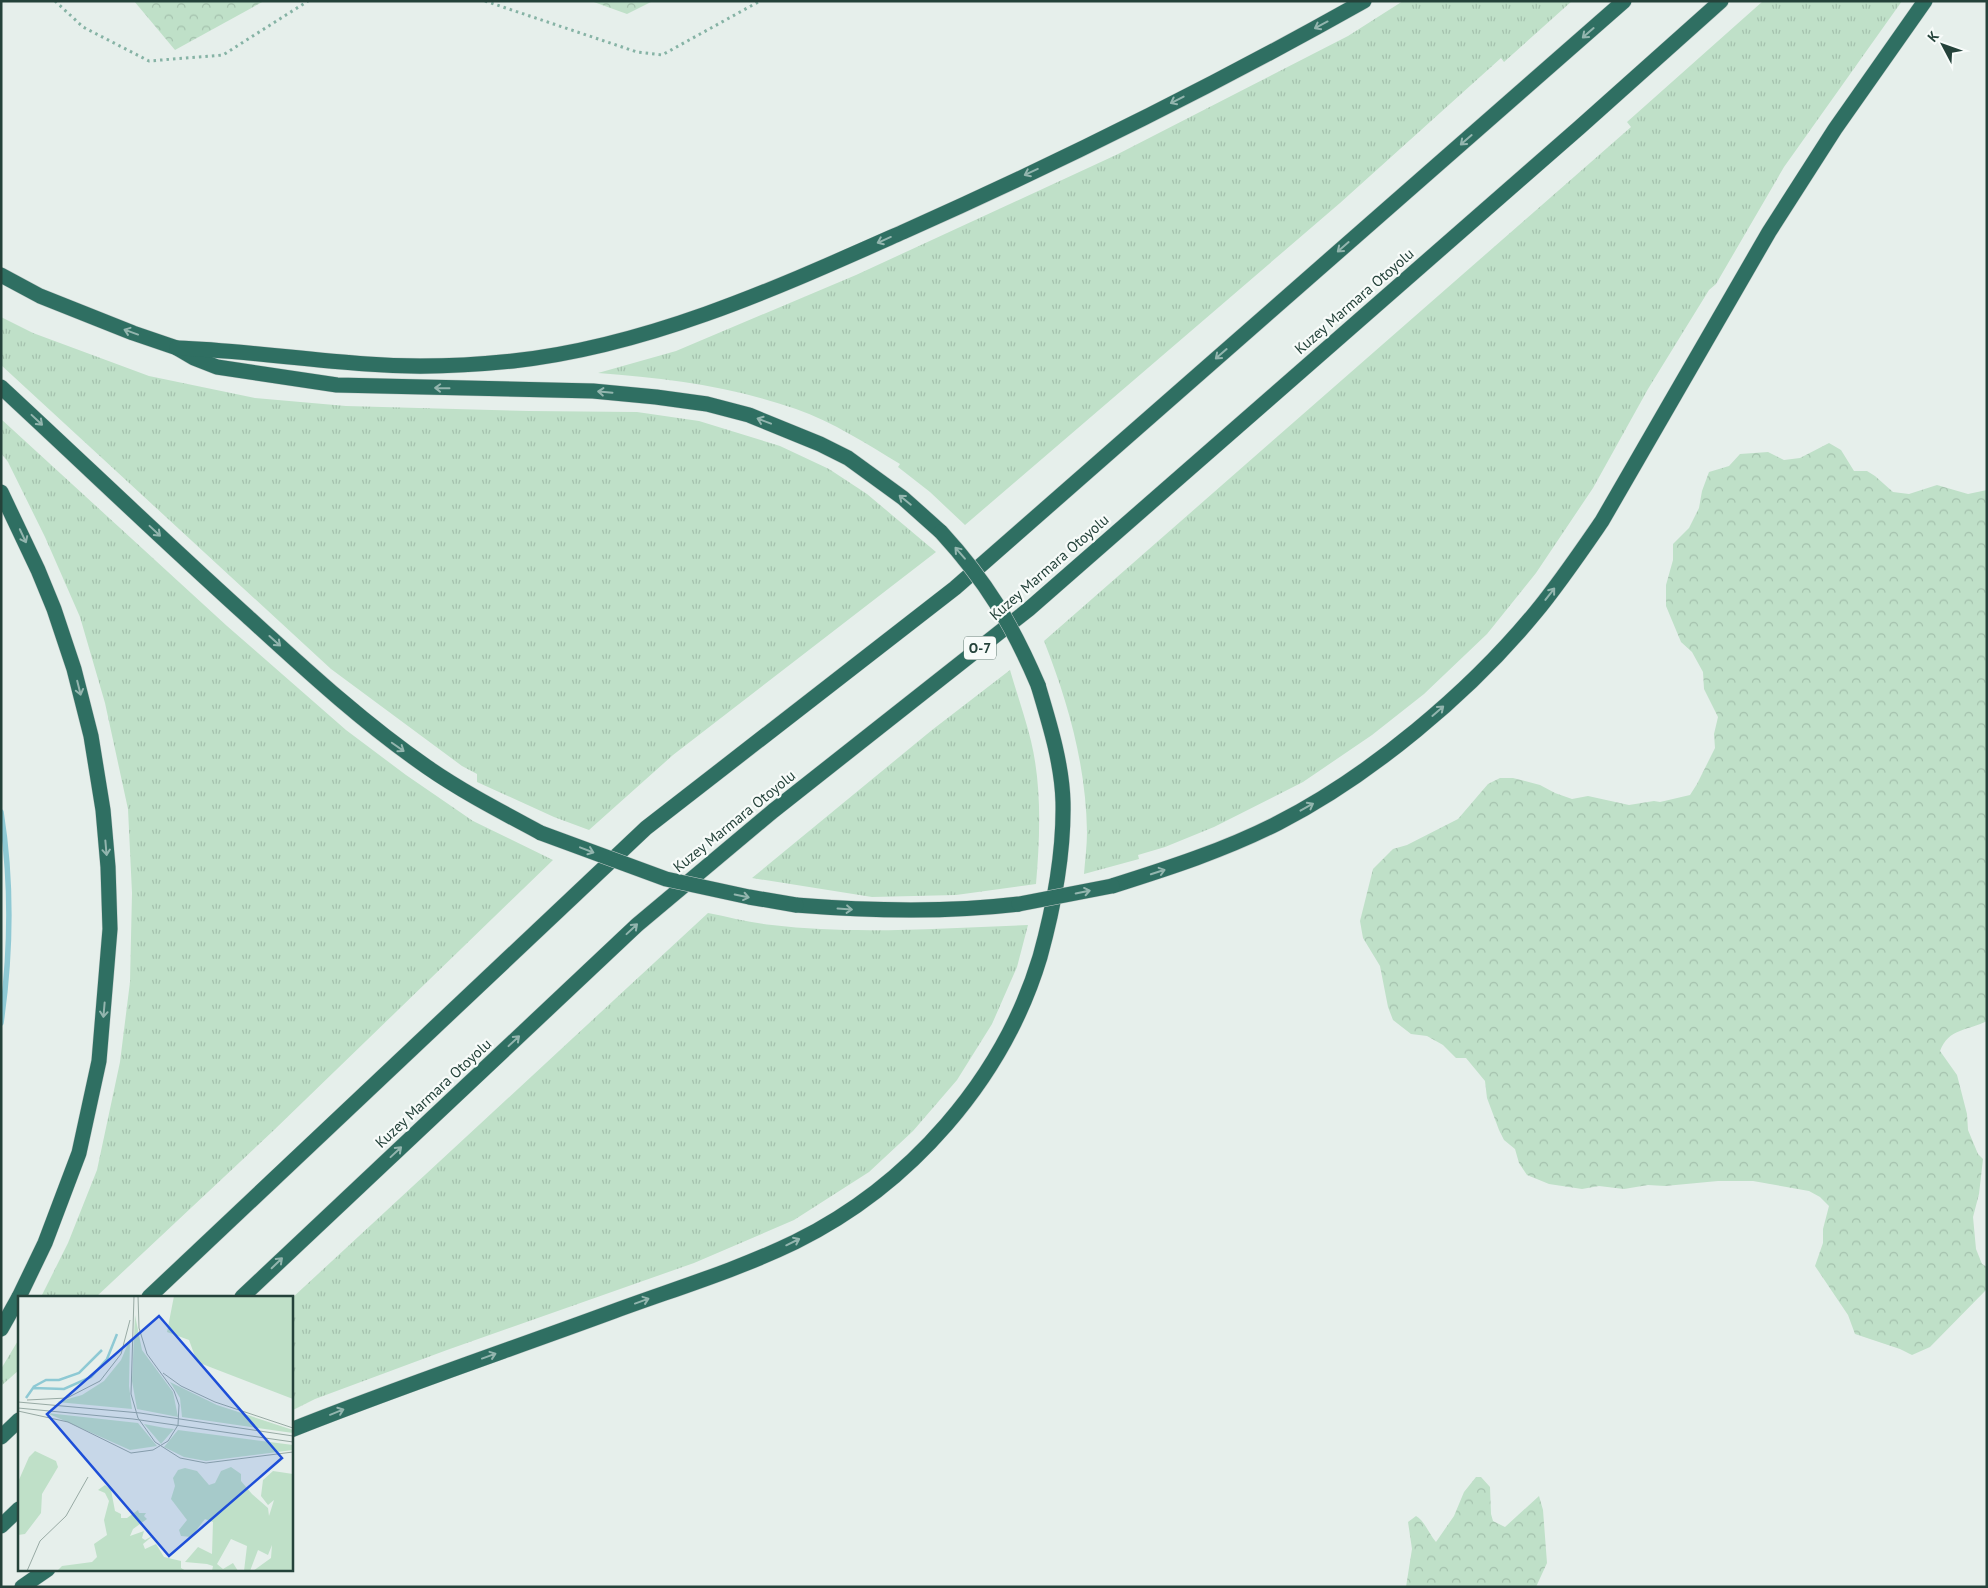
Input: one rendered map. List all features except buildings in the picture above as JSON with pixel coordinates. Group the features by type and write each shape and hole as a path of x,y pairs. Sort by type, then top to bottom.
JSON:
{"highway":[{"path":"177,348 208,349 370,365 470,365 566,352 655,330 724,308 829,265 946,213 1208,85 1364,1"},
{"path":"150,1296 646,828 955,588 1624,1"},
{"name":"Kuzey Marmara Otoyolu","path":"243,1296 636,925 773,811 1029,609 1573,133 1720,1"},
{"path":"1,387 193,567 350,708 389,740 428,768 471,795 542,832 666,879 796,905 899,911 980,909 1019,904 1112,886 1199,858 1278,823 1320,800 1396,746 1460,691 1503,650 1535,614 1602,521 1768,232 1835,129 1925,1"},
{"path":"1,275 40,296 177,348 194,358 217,367 337,384 593,391 656,397 707,404 749,414 812,440 848,458 904,498 942,532 973,568 1002,610 1022,647 1038,685 1051,728 1063,801 1061,838 1056,881 1045,938 1031,986 1010,1029 977,1086 941,1132 893,1179 842,1216 796,1241 719,1274 362,1402 292,1430"},
{"path":"1,492 38,570 54,609 74,668 91,736 103,810 108,867 110,929 99,1061 79,1153 45,1243 19,1296"},
{"path":"1,1329 18,1299"},
{"path":"1,1437 18,1421"},
{"path":"1,1526 18,1510"},
{"path":"22,1587 47,1570"}],"path":[{"path":"55,1 83,27 149,61 223,55 308,1"},
{"path":"485,1 637,52 662,55 760,1"}],"green space":[{"path":"134,1 264,1 175,50"},
{"path":"591,1 653,1 627,14"},
{"path":"1403,1 1572,1 1504,62 1501,58 1340,203 965,525 930,492 898,467 900,464 850,434 810,414 747,394 698,384 598,373 676,351 856,275 1116,155 1348,36"},
{"path":"1763,1 1902,1 1784,167 1716,284 1709,290 1648,389 1593,488 1536,573 1487,634 1424,694 1372,735 1303,782 1214,827 1165,847 1138,855 1139,859 1084,874 1087,832 1086,807 1079,758 1061,687 1044,641 1631,127 1627,122"},
{"path":"1,317 33,333 149,376 255,398 346,406 637,412 699,421 780,446 829,469 867,494 936,552 673,755 589,830 554,817 477,782 477,774 462,766 331,669 1,365"},
{"path":"1,419 227,626 346,730 406,775 473,821 553,860 273,1131 97,1296 42,1296 68,1243 97,1170 120,1062 130,982 132,893 128,809 105,703 80,617 45,537 8,462 1,453"},
{"path":"1829,443 1841,450 1854,471 1867,471 1893,492 1909,494 1937,485 1968,494 1987,490 1987,1021 1954,1034 1948,1038 1940,1051 1957,1075 1967,1114 1968,1130 1978,1154 1983,1159 1979,1194 1973,1217 1976,1249 1982,1264 1987,1267 1987,1289 1930,1347 1912,1355 1855,1334 1848,1315 1815,1266 1823,1243 1823,1229 1829,1206 1820,1197 1809,1191 1753,1181 1718,1181 1665,1186 1648,1185 1624,1189 1599,1186 1582,1189 1549,1184 1527,1175 1519,1163 1515,1149 1504,1140 1499,1130 1487,1098 1485,1081 1466,1058 1456,1058 1443,1045 1427,1036 1411,1034 1393,1020 1388,1007 1380,966 1363,938 1360,921 1373,869 1393,849 1407,845 1458,819 1488,784 1500,778 1513,778 1540,785 1572,799 1588,796 1629,805 1654,801 1660,802 1690,795 1715,748 1714,734 1718,717 1704,689 1703,672 1692,652 1681,642 1666,606 1666,585 1673,560 1673,544 1689,528 1699,508 1702,491 1709,472 1729,466 1740,454 1768,452 1784,460 1800,458"},
{"path":"1010,670 1035,758 1039,830 1036,884 956,895 872,897 752,878 932,730"},
{"path":"708,913 764,924 835,930 900,930 1028,925 1017,967 992,1024 957,1080 913,1131 869,1172 794,1220 694,1263 447,1350 315,1399 292,1410 292,1298"},
{"path":"18,1341 18,1371 1,1386 1,1369"},
{"path":"1476,1477 1481,1477 1490,1487 1493,1521 1505,1527 1539,1496 1543,1510 1547,1563 1536,1587 1406,1587 1412,1549 1408,1522 1416,1516 1419,1518 1436,1542 1454,1516 1464,1492"}],"waterway":[{"path":"1,812 5,838 9,918 7,970 1,1023"}]}
